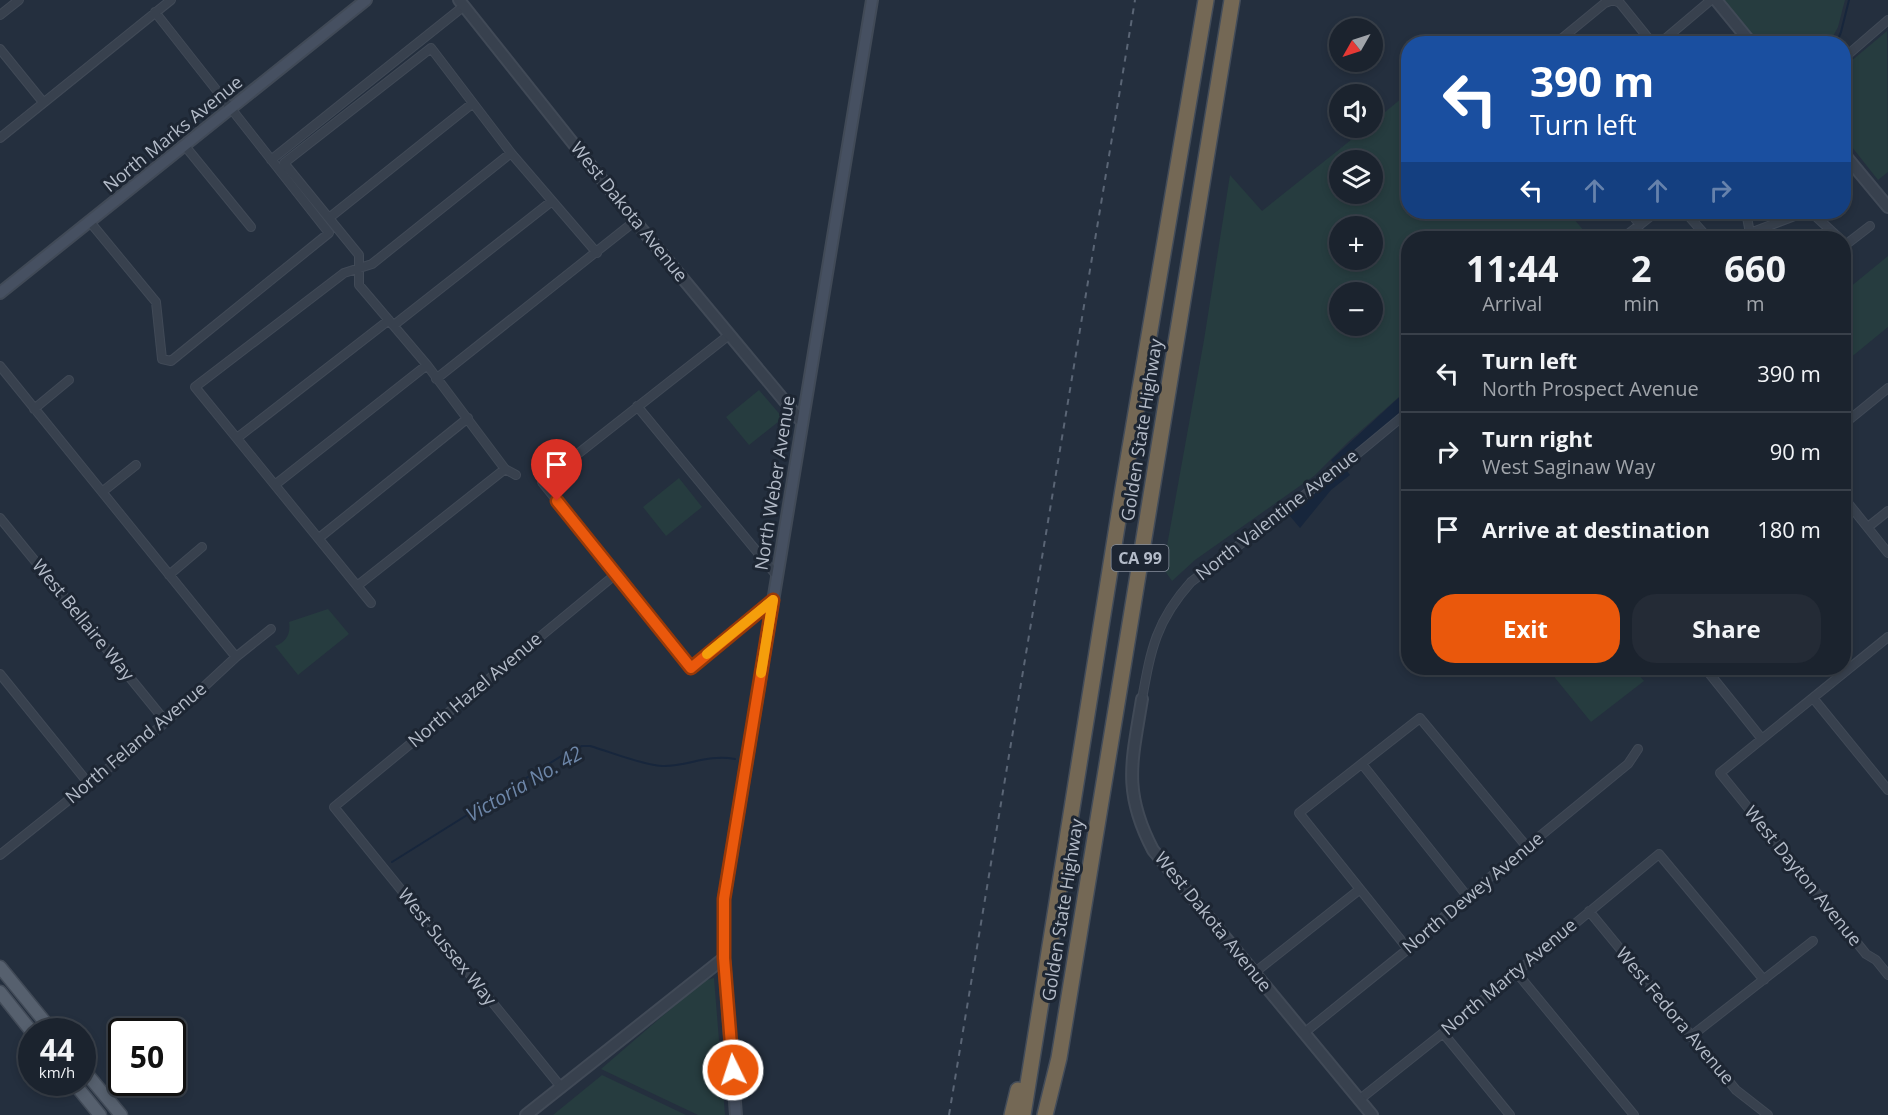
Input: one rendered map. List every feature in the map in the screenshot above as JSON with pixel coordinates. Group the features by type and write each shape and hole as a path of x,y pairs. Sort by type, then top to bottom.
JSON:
{"highway":[{"name":"Golden State Highway","path":"1023,1115 1118,525 1206,0"},
{"name":"Golden State Highway","path":"1045,1115 1059,1058 1232,0"},
{"path":"1012,1115 1037,1033"},
{"path":"1052,1115 1059,1058"}],"main road":[{"name":"North Marks Avenue","path":"1,289 90,222 366,0"},
{"name":"North Weber Avenue","path":"736,1115 724,958 723,917 727,878 872,0"},
{"path":"0,967 42,1018"},
{"path":"0,992 21,1018"},
{"path":"96,1085 121,1115"},
{"path":"85,1096 100,1115"}],"street":[{"path":"0,15 19,0"},
{"path":"0,138 171,0"},
{"path":"1566,36 1605,3 1613,0 1620,3 1647,36"},
{"path":"1668,36 1711,0"},
{"path":"1716,0 1745,36"},
{"path":"271,160 462,3"},
{"name":"West Dakota Avenue","path":"462,3 635,221 802,422"},
{"path":"90,222 156,302 162,359 171,361 329,233 155,12"},
{"path":"1851,52 1888,20"},
{"path":"516,475 505,468 436,380 427,365 359,285 359,255 284,163 431,48 511,153 597,253"},
{"path":"0,49 43,102"},
{"path":"329,219 473,103"},
{"path":"185,146 251,227"},
{"path":"371,603 195,387 344,273 372,264 511,153"},
{"path":"1851,162 1888,207"},
{"path":"237,438 552,201"},
{"path":"1635,219 1640,225"},
{"path":"1632,231 1647,219"},
{"path":"1691,219 1702,231"},
{"path":"1755,231 1787,219"},
{"path":"1818,219 1831,231"},
{"path":"436,380 635,221"},
{"path":"1851,238 1870,226"},
{"path":"729,334 542,482 691,668 773,600"},
{"path":"276,484 427,365"},
{"path":"0,366 236,657"},
{"path":"34,409 69,380"},
{"path":"1851,418 1888,388"},
{"path":"637,406 777,576"},
{"name":"North Valentine Avenue","path":"1142,699 1155,636 1176,599 1191,582 1401,417"},
{"path":"319,538 468,418"},
{"path":"102,492 136,465"},
{"path":"357,586 505,468"},
{"path":"1851,506 1888,553"},
{"path":"1868,527 1888,511"},
{"name":"West Bellaire Way","path":"0,518 166,722"},
{"path":"169,575 202,547"},
{"name":"North Hazel Avenue","path":"334,807 616,574"},
{"name":"North Feland Avenue","path":"3,853 166,722 236,657 271,629"},
{"path":"1851,664 1888,637"},
{"path":"0,674 89,784"},
{"path":"1711,675 1762,739 1813,698 1837,675"},
{"path":"1813,698 1888,790"},
{"name":"West Dakota Avenue","path":"1142,699 1132,760 1132,785 1143,831 1153,850 1372,1115"},
{"path":"1408,949 1299,813 1420,718 1527,847"},
{"name":"West Dayton Avenue","path":"1762,739 1720,773 1866,954 1876,960 1888,975"},
{"name":"North Dewey Avenue","path":"1304,1033 1628,765 1638,749"},
{"path":"1362,764 1467,896"},
{"name":"West Sussex Way","path":"334,807 561,1087"},
{"path":"0,841 3,853"},
{"name":"North Marty Avenue","path":"1359,1100 1659,854 1764,980"},
{"path":"1254,973 1359,890"},
{"name":"West Fedora Avenue","path":"1589,911 1690,1037 1736,1090 1768,1115"},
{"path":"1690,1037 1813,941"},
{"path":"526,1115 724,958"},
{"path":"1516,972 1634,1115"},
{"path":"1443,1033 1510,1115"}],"green space":[{"path":"1723,0 1845,0 1833,36 1752,36"},
{"path":"1887,31 1888,172 1878,180 1851,146 1851,61"},
{"path":"1401,99 1401,219 1574,219 1584,231 1401,231 1401,395 1314,476 1195,560 1172,581 1163,568 1204,340 1230,175 1262,211 1329,158 1329,204 1383,204 1383,150 1338,150 1353,138 1383,138 1383,114"},
{"path":"1888,256 1888,327 1851,357 1851,286"},
{"path":"759,390 783,418 749,445 726,417"},
{"path":"679,478 702,507 666,536 643,507"},
{"path":"328,609 349,634 298,675 275,646 287,637 289,622"},
{"path":"1553,675 1639,675 1644,681 1591,722"},
{"path":"714,978 725,1115 698,1115 601,1069 703,981"},
{"path":"602,1075 686,1115 553,1115"}],"water":[{"path":"1401,395 1401,413 1336,467 1331,460"},
{"path":"1345,468 1350,475 1331,490 1300,528 1289,515"}],"waterway":[{"path":"1839,36 1849,0"},
{"name":"Victoria No. 42","path":"392,862 563,755 582,746 590,746 636,761 662,766 715,758 735,759"}],"railway":[{"path":"949,1115 1135,0"}],"slow traffic":[{"path":"707,654 773,600 761,673"}],"route":[{"path":"557,501 691,668 773,600 724,899 724,958 733,1070"}]}
